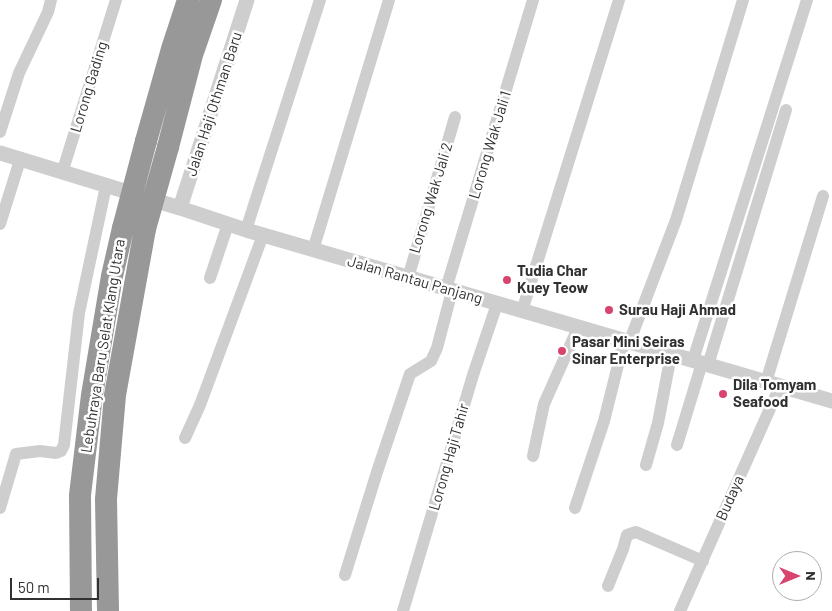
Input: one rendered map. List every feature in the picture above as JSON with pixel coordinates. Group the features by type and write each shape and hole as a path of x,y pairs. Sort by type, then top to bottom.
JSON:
{"highway":[{"name":"Lebuhraya Baru Selat Klang Utara","path":"108,611 106,499 115,395 134,228 146,141 188,0"},
{"name":"Lebuhraya Baru Selat Klang Utara","path":"81,611 80,495 92,395 112,276 168,147 192,55 211,0"}],"street":[{"path":"0,132 19,73 48,12 51,0"},
{"name":"Lorong Gading","path":"62,173 116,0"},
{"name":"Jalan Haji Othman Baru","path":"180,208 247,0"},
{"path":"246,230 320,0"},
{"path":"313,250 389,0"},
{"name":"Lorong Wak Jali 1","path":"346,575 377,472 410,374 431,361 437,348 449,290 533,0"},
{"path":"522,311 619,0"},
{"path":"575,508 604,421 627,342 676,220 743,0"},
{"path":"677,445 807,0"},
{"path":"701,363 786,110"},
{"name":"Lorong Wak Jali 2","path":"408,278 455,117"},
{"name":"Jalan Rantau Panjang","path":"0,153 313,250 832,401"},
{"path":"0,224 20,160"},
{"path":"0,508 16,454 40,451 56,453 61,451 64,445 79,313 106,186"},
{"name":"Budaya","path":"684,610 773,384 823,196"},
{"path":"210,278 228,224"},
{"path":"185,438 200,405 263,235"},
{"name":"Lorong Haji Tahir","path":"403,611 473,375 497,304"},
{"path":"532,456 544,404 578,328"},
{"path":"646,465 658,423 671,355"},
{"path":"608,586 627,535 636,532 703,561"}],"place":[{"name":"Tudia Char Kuey Teow","path":"507,280"},
{"name":"Surau Haji Ahmad","path":"609,310"},
{"name":"Pasar Mini Seiras Sinar Enterprise","path":"562,351"},
{"name":"Dila Tomyam Seafood","path":"723,394"}]}
